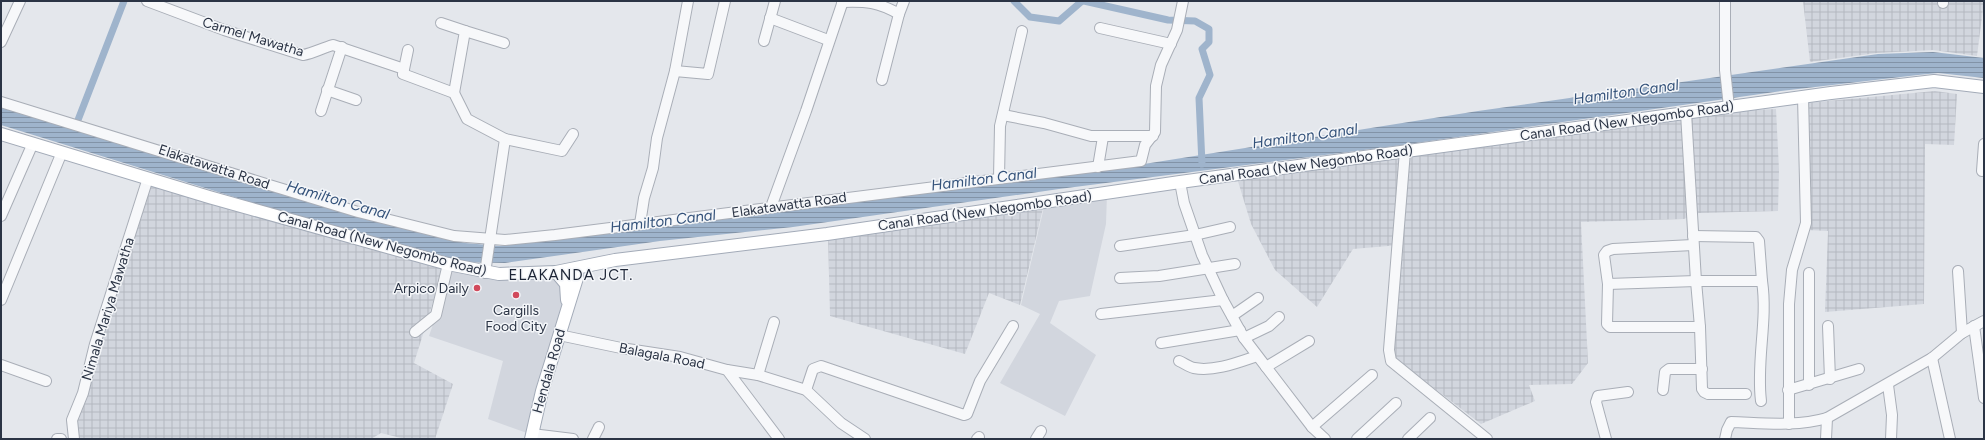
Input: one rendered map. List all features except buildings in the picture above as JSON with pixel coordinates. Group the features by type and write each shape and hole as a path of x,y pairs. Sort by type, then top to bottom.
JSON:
{"main road":[{"name":"Canal Road (New Negombo Road)","path":"1,134 448,264 485,269 499,274 556,272 615,260 827,234 1180,182 1686,113 1728,105 1934,81 1984,87"},
{"name":"Hendala Road","path":"531,436 567,303 577,278 577,268"},
{"name":"Hendala Road","path":"556,272 566,284 567,303"}],"street":[{"path":"1,42 20,1"},
{"name":"Carmel Mawatha","path":"147,1 224,30 303,55 313,54 329,46 342,48 404,69 403,74 454,93"},
{"path":"640,224 644,198 653,168 657,138 675,71 688,1"},
{"path":"675,71 708,74 725,1"},
{"path":"764,41 774,1"},
{"path":"882,80 899,14 904,1"},
{"path":"1003,115 1044,123 1091,136 1103,137 1129,134 1153,136 1156,126 1156,86 1160,65 1177,30 1183,1"},
{"path":"1725,1 1725,70 1728,105"},
{"path":"771,207 806,111 828,40 842,2 861,2 884,5 899,14"},
{"path":"770,18 828,40"},
{"path":"441,23 504,43"},
{"path":"1100,28 1171,44"},
{"path":"465,31 454,93 467,119 505,139 562,151 573,134"},
{"path":"998,178 1000,126 1022,31"},
{"path":"321,111 342,48"},
{"path":"404,69 408,50"},
{"path":"327,90 356,100"},
{"path":"1789,424 1789,304 1792,270 1806,223 1803,97"},
{"name":"Elakatawatta Road","path":"1,102 358,212 454,236 489,241 555,235 1141,161 1145,145 1153,136"},
{"path":"1686,113 1693,241 1700,327 1702,389 1704,392 1721,395 1746,394"},
{"path":"1098,167 1103,137"},
{"path":"485,269 505,139"},
{"path":"1,216 33,143"},
{"path":"1982,171 1984,144"},
{"path":"1405,151 1389,350 1391,361 1487,439"},
{"path":"1,300 62,152"},
{"name":"Nimala Mariya Mawatha","path":"74,439 72,420 83,393 95,344 148,178"},
{"path":"1180,182 1202,255 1223,300 1242,334 1312,427 1325,439"},
{"path":"1120,246 1195,235 1230,227"},
{"path":"1700,327 1610,327 1607,324 1608,284 1604,255 1607,251 1613,249 1693,241 1756,237 1759,241 1765,300 1760,375 1762,402"},
{"path":"415,332 436,315 448,264"},
{"path":"1120,278 1209,269 1236,264"},
{"path":"1958,271 1962,333"},
{"path":"1809,273 1809,385"},
{"path":"1608,284 1696,281 1762,281"},
{"path":"1232,316 1258,298"},
{"path":"1101,314 1223,300"},
{"path":"1161,344 1242,334 1269,326 1279,317"},
{"path":"1725,439 1731,422 1789,424 1812,422 1827,418 1888,385 1932,358 1962,333 1984,321"},
{"path":"758,376 774,322"},
{"path":"865,439 841,423 806,390 813,369 821,366 964,415 967,414 980,381 1013,326"},
{"path":"1828,326 1830,379"},
{"path":"1974,326 1984,398"},
{"name":"Balagala Road","path":"559,335 621,348 680,357 727,370 758,376 806,390"},
{"path":"1266,367 1309,341"},
{"path":"1179,361 1195,368 1208,368 1225,366 1258,356"},
{"path":"1932,358 1950,439"},
{"path":"1,365 46,381"},
{"path":"1788,390 1830,379 1859,368"},
{"path":"1663,390 1665,372 1669,369 1702,369"},
{"path":"727,370 779,439"},
{"path":"1312,427 1372,375"},
{"path":"1888,385 1892,415 1891,439"},
{"path":"1606,439 1596,402 1598,396 1628,392"},
{"path":"1357,439 1396,403"},
{"path":"1408,439 1430,418"},
{"path":"1826,439 1827,418"},
{"path":"593,439 599,427"},
{"path":"531,436 573,439"}],"shaded area":[{"path":"1803,1 1984,1 1977,56 1933,50 1877,53 1810,62"},
{"path":"1935,91 1957,94 1954,145 1925,144 1924,304 1825,312 1828,231 1807,230 1806,103"},
{"path":"1776,109 1779,170 1778,211 1699,213 1684,219 1581,222 1588,363 1572,384 1529,385 1535,401 1481,424 1393,357 1400,245 1353,249 1317,307 1275,270 1251,224 1237,178 1729,111"},
{"path":"152,183 444,267 414,363 453,384 435,439 405,439 381,433 371,439 77,439 76,421 98,345"},
{"path":"1107,194 1106,224 1090,296 1059,301 1050,323 1096,355 1065,416 1000,383 1040,314 1021,305 1045,203"},
{"path":"1044,204 1020,305 989,293 965,354 830,316 828,235"},
{"path":"452,269 554,276 562,288 563,303 537,390 527,433 488,419 503,361 429,336"}],"water":[{"name":"Hamilton Canal","path":"1933,52 1984,58 1984,78 1938,73 1781,91 1395,146 1059,189 793,227 660,241 505,263 460,262 393,246 1,125 1,107 74,130 465,243 500,246 1144,164 1478,111 1878,54"}],"waterway":[{"path":"78,120 124,1"},
{"path":"1014,1 1030,17 1059,21 1082,1"},
{"path":"1084,1 1168,20 1195,21 1209,29 1209,42 1202,49 1210,75 1199,98 1202,164"}],"place":[{"name":"Arpico Daily","path":"477,288"},
{"name":"Cargills Food City","path":"516,295"}],"district":[{"name":"ELAKANDA JCT.","path":"571,275"}]}
